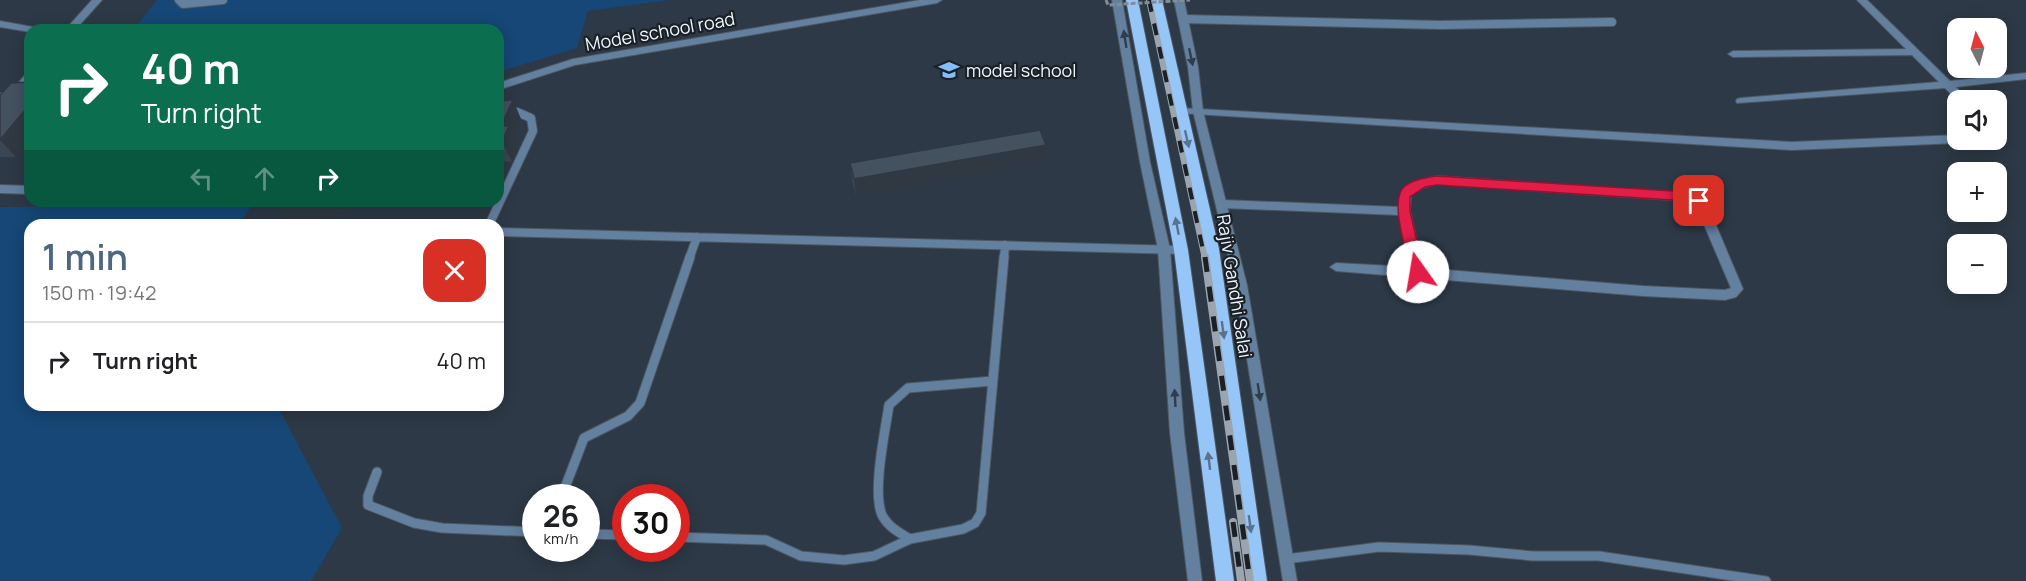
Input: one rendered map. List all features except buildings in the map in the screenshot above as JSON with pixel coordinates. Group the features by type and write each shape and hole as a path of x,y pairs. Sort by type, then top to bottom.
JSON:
{"main road":[{"path":"1132,0 1181,250 1225,581"},
{"name":"Rajiv Gandhi Salai","path":"1156,0 1212,249 1258,581"}],"street":[{"path":"75,24 97,0"},
{"name":"Model school road","path":"504,85 573,62 937,0"},
{"path":"1117,0 1145,162 1164,249 1177,433 1195,581"},
{"path":"1179,0 1193,67 1198,111 1223,204 1241,285 1290,581"},
{"path":"1862,0 1952,90"},
{"path":"0,24 24,28"},
{"path":"1733,54 1914,52"},
{"path":"1741,101 1947,85 2026,76"},
{"path":"0,111 6,97 24,81"},
{"path":"1181,111 1791,146 1947,139"},
{"path":"1336,267 1725,295 1732,294 1737,288 1701,204 1689,197 1437,180 1410,189 1404,196 1404,211 1418,272"},
{"path":"0,189 24,190"},
{"path":"1223,204 1404,211"}],"lane":[{"path":"178,0 183,4 224,0"},
{"path":"1183,19 1440,26 1612,22"},
{"path":"504,112 517,112 531,117 533,131 504,193"},
{"path":"504,232 1181,250"},
{"path":"566,484 584,438 593,431 631,416 640,403 697,237"},
{"path":"690,537 766,540 801,556 844,560 874,556 910,539 963,529 975,523 981,513 1005,245"},
{"path":"910,539 892,528 883,517 878,501 889,405 908,388 993,381"},
{"path":"377,472 368,496 368,506 414,523 442,528 522,531"},
{"path":"1286,559 1379,547 1469,550 1533,556 1599,556 1766,581"}],"path":[{"path":"1106,0 1108,5 1190,0"}],"shaded area":[{"path":"157,0 670,0 588,11 577,48 504,70 504,24 138,24"},
{"path":"0,207 250,207 243,219 24,219 24,411 280,411 342,528 311,581 0,581"}],"railway":[{"path":"1149,0 1205,259"},
{"path":"1205,257 1250,581"},
{"path":"1233,522 1241,581"}],"place":[{"name":"model school","path":"949,70"}],"route":[{"path":"1418,272 1404,211 1404,196 1410,189 1422,183 1437,180 1689,197 1699,201"}]}
